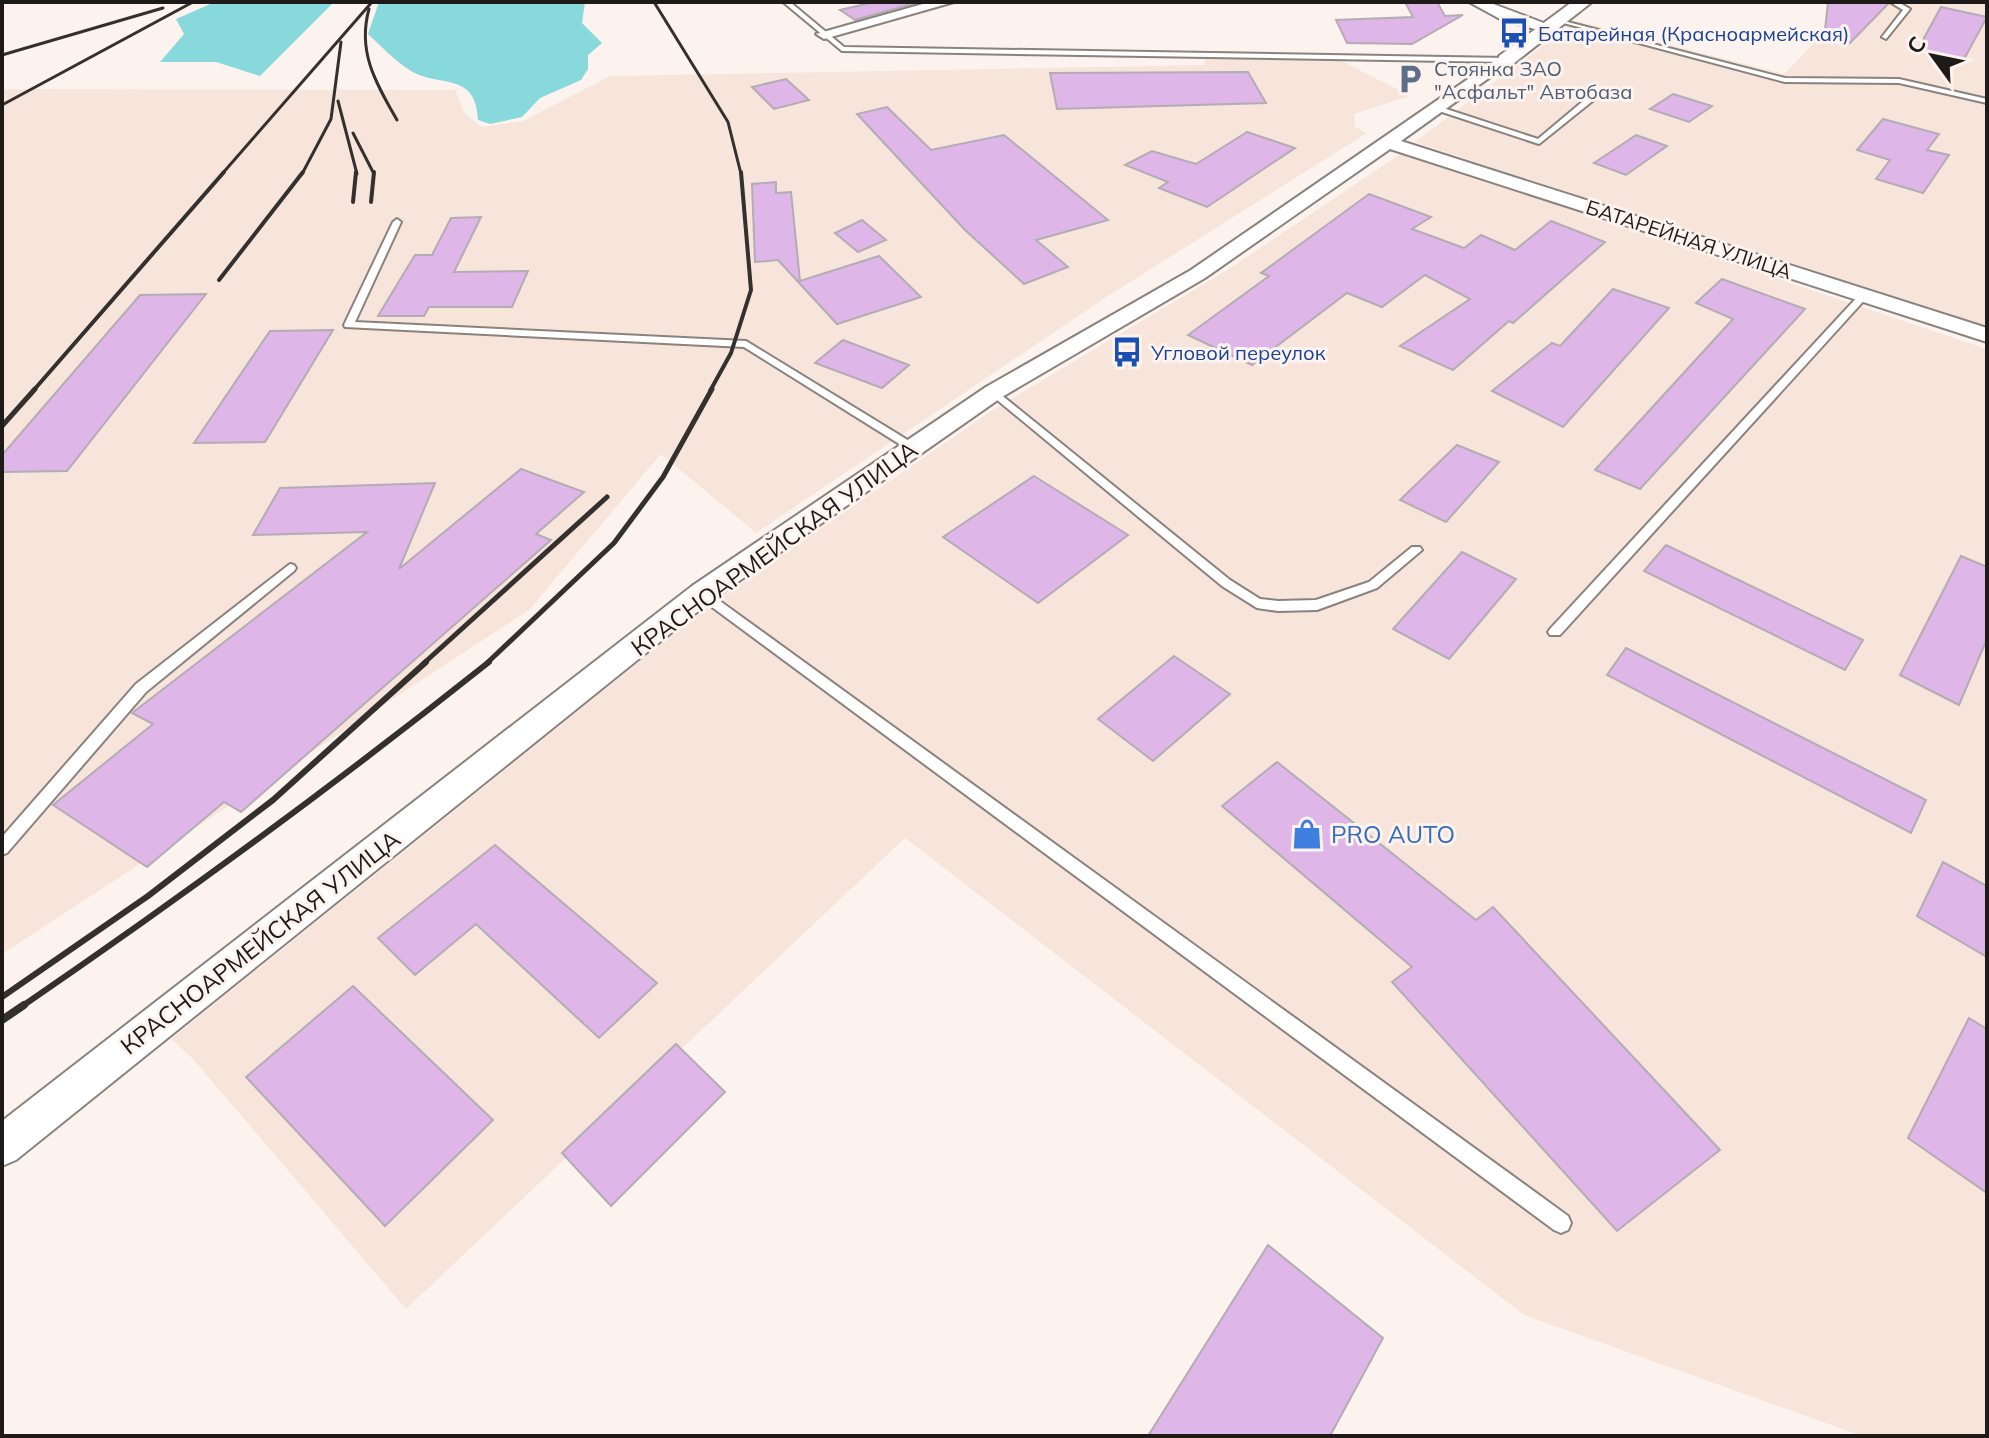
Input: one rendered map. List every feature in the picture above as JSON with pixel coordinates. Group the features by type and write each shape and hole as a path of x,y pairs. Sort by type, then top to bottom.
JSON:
{"street":[{"path":"824,34 947,2"},
{"path":"1476,2 1507,17 1554,24"},
{"name":"КРАСНОАРМЕЙСКАЯ УЛИЦА","path":"2,1146 702,593 994,392 1198,274 1390,143 1583,2"},
{"name":"БАТАРЕЙНАЯ УЛИЦА","path":"1390,143 1987,335"}],"lane":[{"path":"786,2 842,49 1506,60"},
{"path":"1886,37 1907,9 1893,2"},
{"path":"1554,24 1785,80 1899,81 1987,101"},
{"path":"1437,109 1539,142 1591,99"},
{"path":"397,222 349,325 746,344 913,447"},
{"path":"1555,632 1864,295"},
{"path":"994,392 1226,583 1257,603 1317,605 1373,585 1416,550"},
{"path":"2,848 141,688 290,568"},
{"path":"702,593 1561,1223"}],"shaded area":[{"path":"1854,2 1987,2 1987,330 1415,142 1576,21 1784,74"},
{"path":"1205,58 1336,58 1410,96 1354,114 1355,127 1367,133 1108,296 756,533 661,454 529,610 2,954 2,89 455,90 465,114 482,127 523,121 610,76 1205,65"},
{"path":"1402,153 1987,349 1987,1436 1862,1436 1524,1315 905,838 406,1309 193,1059 171,1039 710,605 994,409 1224,272"}],"water":[{"path":"215,2 334,2 260,76 216,62 160,62 184,34 176,19"},
{"path":"379,2 585,2 582,23 602,43 588,55 588,69 581,80 540,98 522,117 490,124 478,120 476,105 464,87 411,71 368,34"}],"building":[{"path":"874,2 919,2 855,20 840,10"},
{"path":"1405,2 1437,2 1445,16 1463,15 1412,44 1347,43 1336,20 1413,17"},
{"path":"1828,2 1888,4 1850,43 1820,36 1825,30"},
{"path":"1941,7 1987,17 1964,59 1918,49"},
{"path":"1248,72 1266,103 1057,109 1050,73"},
{"path":"786,79 809,100 774,109 752,87"},
{"path":"1673,94 1712,106 1689,122 1650,109"},
{"path":"887,107 931,150 1004,135 1108,220 1036,240 1068,267 1024,284 965,230 857,114"},
{"path":"1883,119 1939,134 1927,150 1949,155 1923,193 1876,179 1890,160 1857,150"},
{"path":"1247,132 1295,148 1207,207 1159,188 1168,182 1125,165 1152,151 1196,164"},
{"path":"1636,135 1667,146 1626,175 1594,163"},
{"path":"776,182 776,193 791,192 800,281 879,256 921,297 837,324 778,260 755,262 752,184"},
{"path":"1369,194 1431,217 1412,229 1464,248 1481,235 1515,250 1551,221 1605,242 1513,323 1509,321 1453,370 1400,346 1470,299 1425,275 1382,307 1347,293 1252,365 1188,335 1269,276 1261,273"},
{"path":"481,217 454,272 528,271 512,307 429,307 424,316 378,316 415,255 432,255 451,218"},
{"path":"862,220 886,240 858,252 835,233"},
{"path":"1722,279 1805,309 1640,489 1595,470 1733,319 1696,303"},
{"path":"1613,289 1669,308 1563,427 1492,391 1552,343 1560,346"},
{"path":"206,294 67,471 2,472 2,455 140,295"},
{"path":"333,330 265,442 194,443 270,331"},
{"path":"843,340 909,365 882,388 815,363"},
{"path":"1457,445 1499,462 1446,522 1400,500"},
{"path":"521,469 584,492 536,534 551,540 241,812 224,802 147,867 53,805 153,724 132,713 367,532 253,535 280,488 435,483 399,569"},
{"path":"1034,476 1128,535 1038,603 943,537"},
{"path":"1666,545 1863,640 1845,670 1644,571"},
{"path":"1462,552 1516,579 1449,659 1393,629"},
{"path":"1961,556 1987,567 1987,639 1959,705 1900,675"},
{"path":"1626,648 1926,800 1911,833 1607,675"},
{"path":"1174,656 1230,694 1153,761 1098,719"},
{"path":"1277,762 1476,920 1493,907 1720,1150 1617,1231 1392,982 1412,967 1222,806"},
{"path":"495,845 657,983 599,1038 476,924 415,975 378,938"},
{"path":"1943,862 1987,886 1987,957 1917,916"},
{"path":"353,986 493,1120 385,1226 246,1077"},
{"path":"1969,1018 1987,1029 1987,1193 1908,1138"},
{"path":"676,1044 725,1092 611,1206 562,1153"},
{"path":"1268,1245 1383,1338 1330,1436 1148,1436"}],"railway":[{"path":"2,105 193,2"},
{"path":"222,174 372,2"},
{"path":"654,2 728,122 741,174"},
{"path":"2,55 163,8"},
{"path":"369,9 365,39 367,53 376,80 397,120"},
{"path":"302,174 331,119 341,42"},
{"path":"338,101 357,174"},
{"path":"353,133 374,174"},
{"path":"33,391 224,172"},
{"path":"219,280 303,172"},
{"path":"353,202 356,172"},
{"path":"710,391 731,353 751,290 741,172"},
{"path":"371,202 374,174"},
{"path":"2,426 35,389"},
{"path":"486,664 614,543 663,477 712,389"},
{"path":"423,664 607,497"},
{"path":"2,997 148,896 273,800 426,662"},
{"path":"21,1007 258,839 489,662"},
{"path":"2,1020 24,1005"}],"place":[{"name":"Батарейная (Красноармейская)","path":"1514,33"},
{"name":"Стоянка ЗАО \"Асфальт\" Автобаза","path":"1410,79"},
{"name":"Угловой переулок","path":"1127,352"},
{"name":"PRO AUTO","path":"1307,834"}]}
